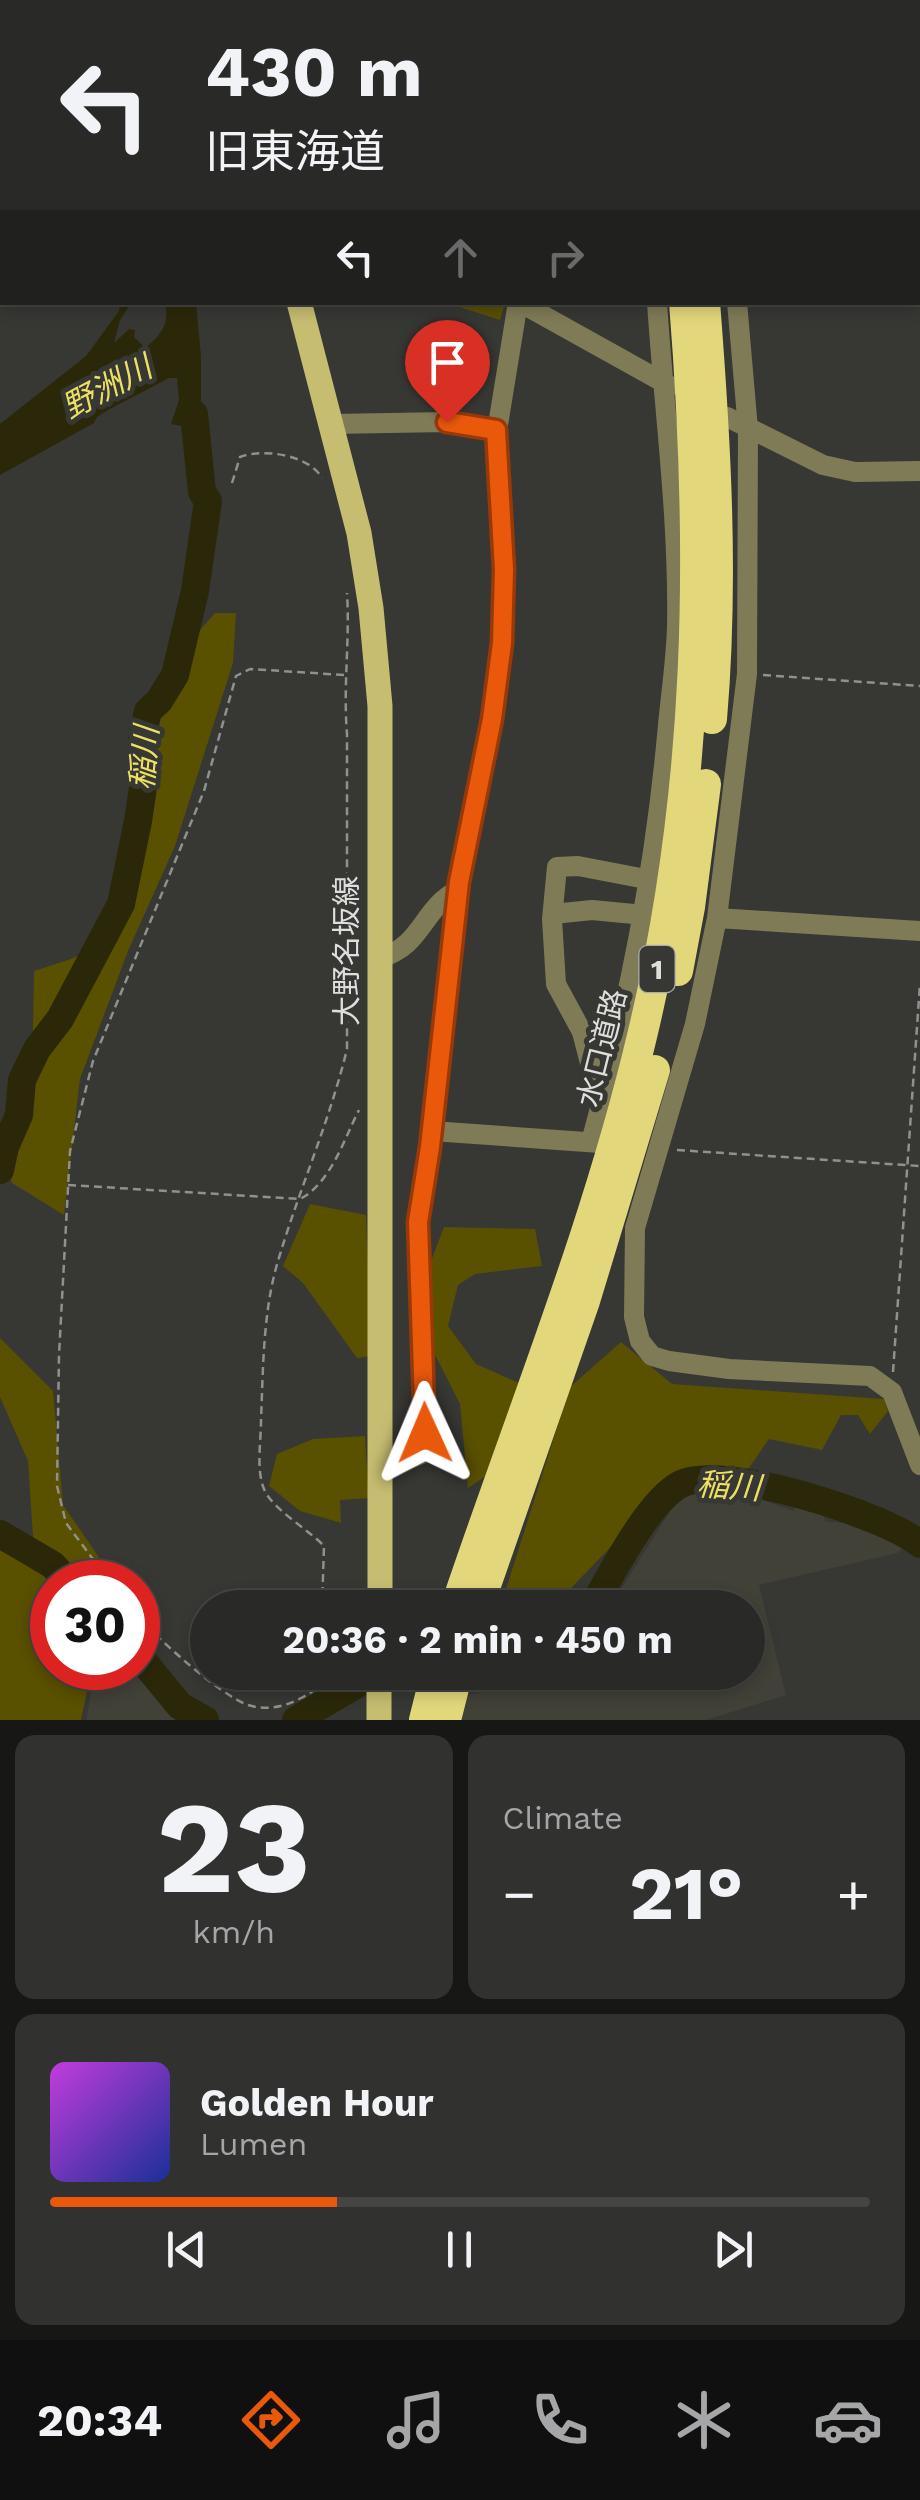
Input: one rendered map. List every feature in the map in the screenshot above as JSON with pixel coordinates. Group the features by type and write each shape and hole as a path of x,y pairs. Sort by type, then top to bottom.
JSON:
{"highway":[{"name":"水口道路","path":"460,1590 616,1134 662,945 694,690 694,444 684,305"},
{"name":"水口道路","path":"484,1590 624,1178 662,1043 690,906 711,734 720,594 718,488 705,305"},
{"path":"424,1720 440,1690"},
{"path":"445,1690 446,1720"}],"main road":[{"name":"大野名坂線","path":"301,305 360,533 380,706 380,1590"},
{"path":"380,1690 380,1720"}],"street":[{"path":"380,1470 422,1454 425,1433 418,1222 432,1131 458,890 492,719 502,643 504,569 496,430 517,305"},
{"path":"523,305 669,386"},
{"path":"432,1131 595,1142 651,880 676,630 669,386 657,305"},
{"path":"736,305 748,428 747,674 717,918 695,1024 653,1149 636,1228 634,1317 640,1342 652,1356 669,1361 870,1376 892,1392 920,1465"},
{"path":"727,416 823,466 856,472 920,471"},
{"path":"330,424 447,422 496,430"},
{"path":"601,1104 582,1032 556,984 552,914 556,867 578,866 651,880"},
{"path":"380,958 398,953 414,940 444,897 458,890"},
{"path":"552,914 592,910 644,915"},
{"path":"717,918 920,931"}],"path":[{"path":"232,483 240,458 252,453 298,459 316,468 325,483"},
{"path":"323,1590 324,1546 308,1529 280,1510 264,1491 261,1472 268,1317 276,1270 347,1049 346,579"},
{"path":"94,1560 66,1523 57,1486 59,1355 70,1151 93,1060 204,791 236,676 250,668 346,675"},
{"path":"747,674 920,686"},
{"path":"892,1392 920,984"},
{"path":"68,1184 300,1199 314,1192 326,1175 361,1106"},
{"path":"653,1149 920,1166"},
{"path":"160,1635 190,1661"},
{"path":"222,1690 247,1704 268,1708 287,1705 313,1690"}],"shaded area":[{"path":"455,305 504,305 500,320"},
{"path":"215,613 236,613 233,663 175,846 128,951 80,1079 64,1215 12,1183 0,1153 0,1136 32,1080 34,971 105,943 134,867 154,719 193,638"},
{"path":"310,1204 366,1215 372,1356 357,1358 303,1283 283,1266"},
{"path":"444,1227 535,1229 542,1266 475,1274 458,1285 448,1326 476,1364 519,1383 486,1476 468,1488 460,1404 432,1349 428,1269"},
{"path":"0,1338 53,1391 63,1505 101,1560 58,1560 33,1537 28,1461 0,1397"},
{"path":"621,1342 672,1384 884,1399 888,1411 870,1434 858,1415 841,1415 822,1450 769,1439 742,1478 675,1480 569,1590 506,1590 570,1387"},
{"path":"365,1436 369,1498 340,1500 341,1523 300,1511 269,1486 277,1454 313,1439"},
{"path":"704,1491 743,1500 747,1494 793,1511 796,1507 824,1516 825,1521 843,1523 904,1546 898,1553 759,1585 760,1590 621,1590 672,1508 686,1496"},
{"path":"0,1549 30,1568 30,1690 87,1690 81,1720 0,1720"},
{"path":"765,1609 786,1695 706,1720 462,1720 467,1695 495,1690 765,1690"},
{"path":"92,1690 156,1690 187,1720 86,1720"}],"water":[{"name":"野洲川","path":"120,305 130,305 120,320 114,343 129,329 135,330 134,337 145,348 163,328 165,305 196,305 201,357 201,453 187,427 171,424 179,400 177,378 169,378 0,475 0,424 86,356"}],"waterway":[{"name":"稲川","path":"0,1170 19,1115 22,1080 37,1049 60,1019 121,904 144,781 142,738 148,711 175,675 195,591 208,501 202,492 194,414"},
{"name":"稲川","path":"602,1590 656,1506 681,1484 702,1479 731,1480 803,1495 874,1519 920,1544"},
{"name":"稲川","path":"0,1534 44,1560"},
{"name":"稲川","path":"160,1682 180,1706 205,1720"},
{"name":"稲川","path":"296,1720 347,1690"}],"route":[{"path":"425,1433 418,1222 459,882 498,680 504,569 496,430 447,422"}]}
